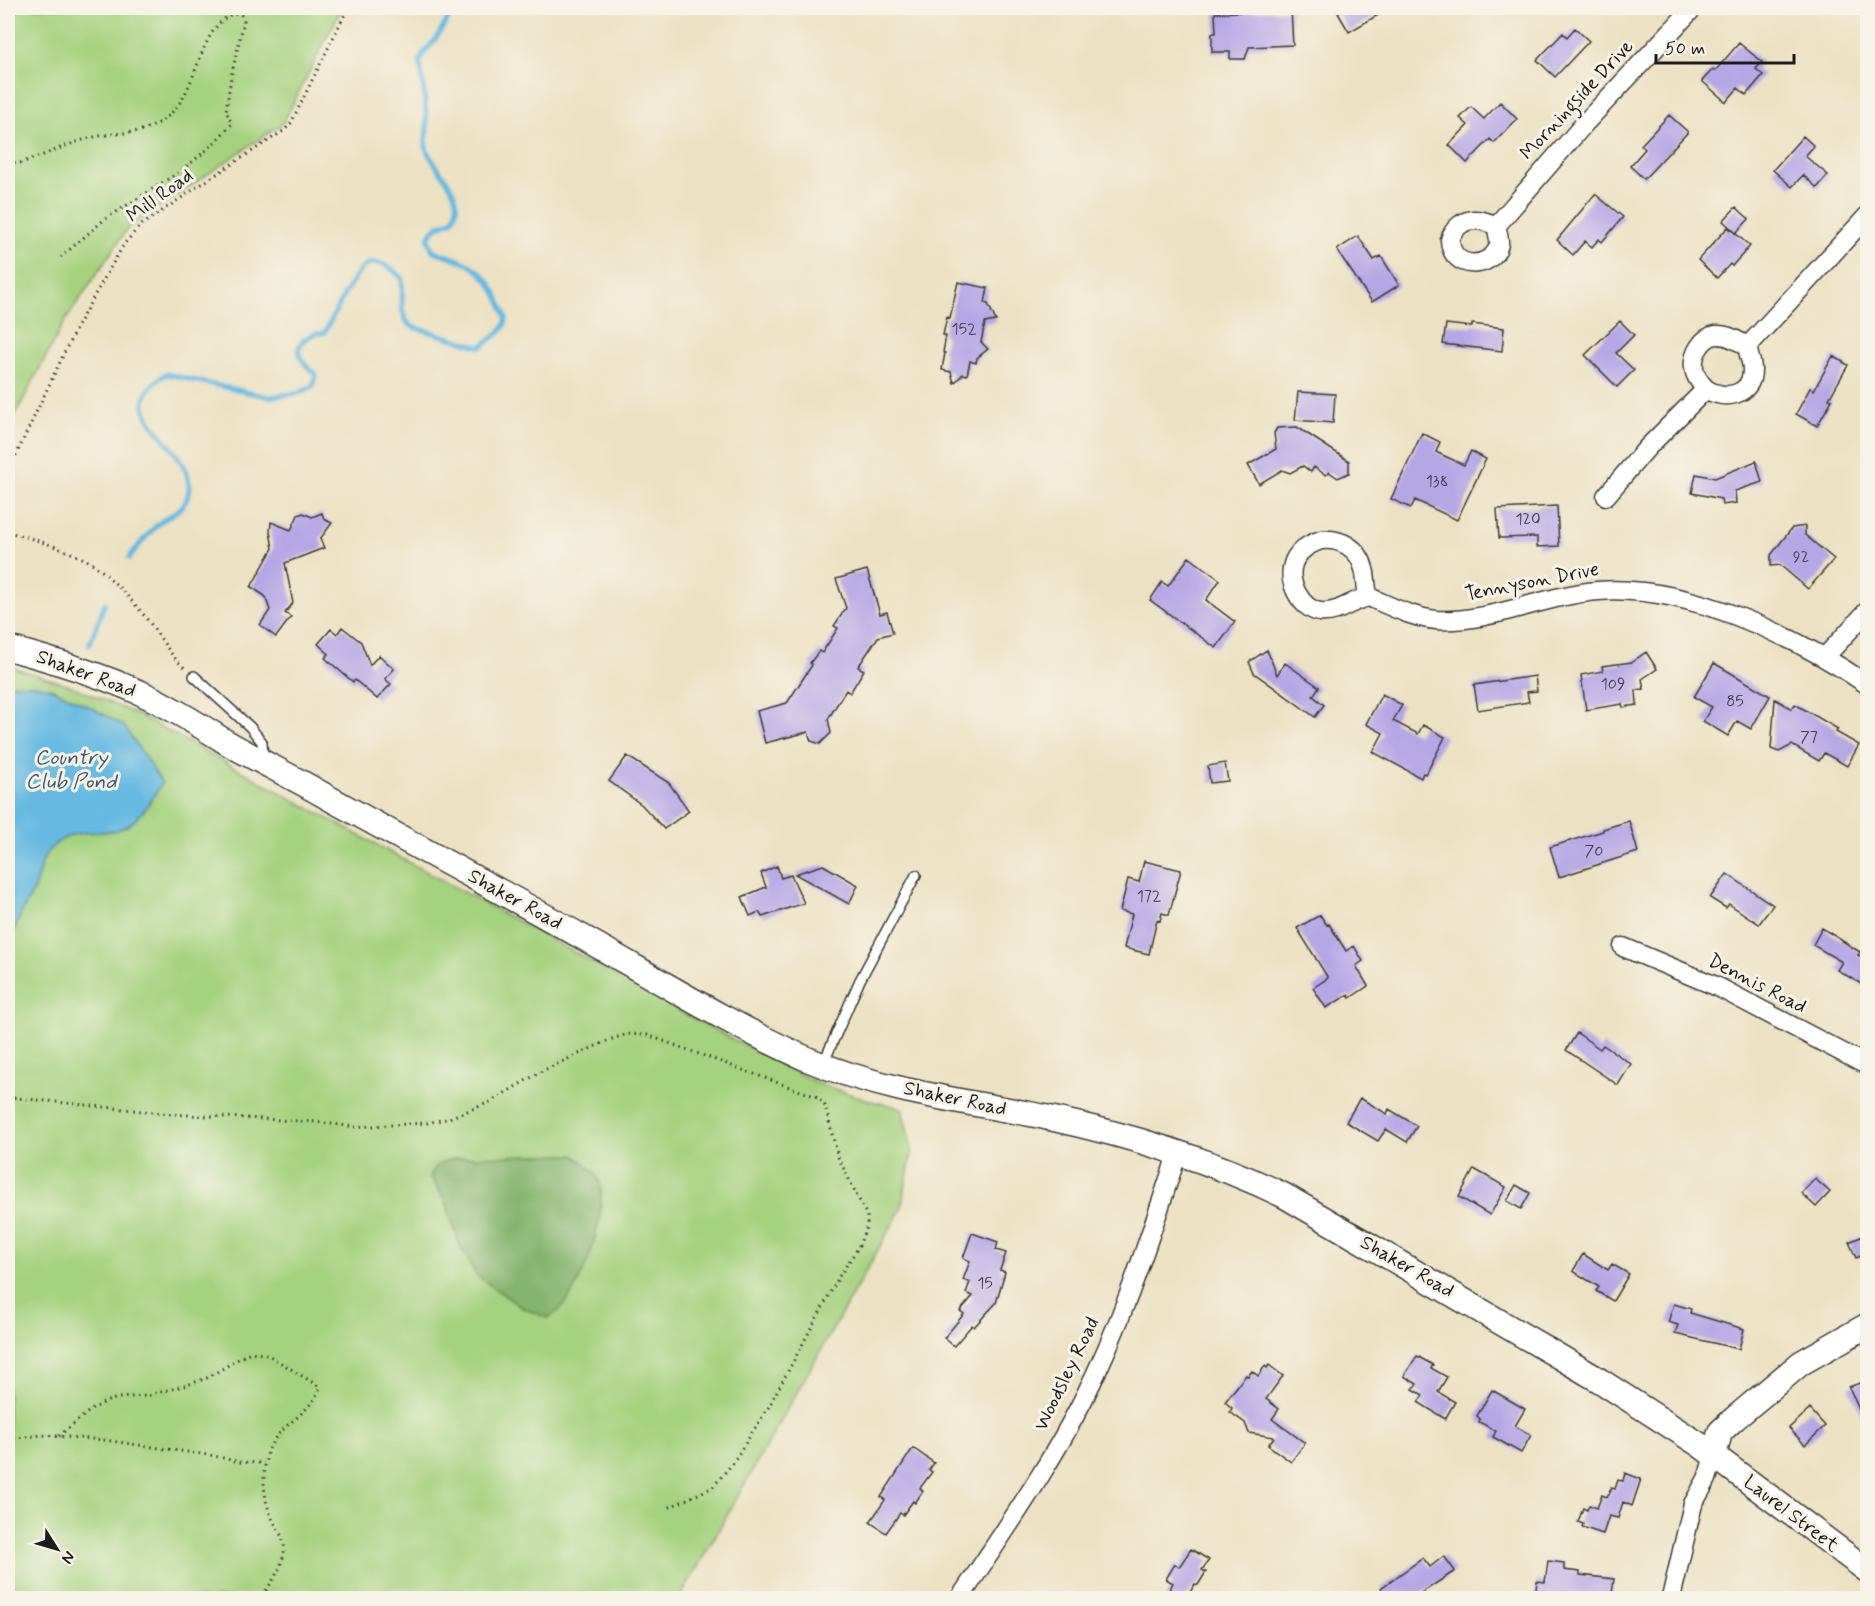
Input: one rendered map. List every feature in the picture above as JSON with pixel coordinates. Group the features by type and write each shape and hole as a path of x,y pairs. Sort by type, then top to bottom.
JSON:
{"main road":[{"name":"Shaker Road","path":"8,648 67,665 138,692 188,717 228,743 720,1015 822,1065 897,1087 1048,1118 1155,1144 1252,1180 1285,1196 1599,1380 1714,1456"},
{"path":"1714,1456 1720,1432 1734,1419 1802,1363 1867,1325"},
{"name":"Laurel Street","path":"1714,1456 1868,1571"}],"street":[{"name":"Morningside Drive","path":"1497,225 1577,131 1693,8"},
{"path":"1748,346 1868,215"},
{"path":"1721,335 1748,346 1753,370 1742,391 1734,395 1723,395 1706,389 1699,382 1693,368 1696,354 1703,342 1712,336 1721,335"},
{"path":"1606,496 1647,448 1706,389"},
{"path":"1328,539 1343,542 1356,552 1361,560 1369,597 1360,598 1336,611 1318,612 1310,609 1304,604 1295,588 1293,564 1301,551 1314,543 1328,539"},
{"name":"Tennyson Drive","path":"1369,597 1414,616 1437,620 1453,620 1594,591 1628,591 1673,598 1747,620 1825,657 1868,685"},
{"path":"1825,657 1868,610"},
{"name":"Dennis Road","path":"1623,947 1718,987 1868,1065"},
{"name":"Woodsley Road","path":"960,1599 1050,1461 1084,1399 1123,1309 1178,1152"},
{"path":"1671,1599 1693,1504 1707,1479 1714,1456"}],"lane":[{"path":"194,676 250,727 262,742 263,761"},
{"path":"822,1065 860,980 916,875"}],"path":[{"name":"Mill Road","path":"8,472 77,326 124,244 140,226 285,130 291,123 348,8"},
{"path":"8,162 21,163 100,136 133,133 156,125 169,116 181,100 219,22 232,14 241,15 244,21 226,111 232,124 208,150 182,170 104,220 61,257"},
{"path":"8,532 34,539 92,563 140,610 174,659 194,676"},
{"path":"8,1097 171,1114 317,1122 356,1127 427,1123 474,1109 570,1057 619,1036 636,1034 647,1035 817,1097 825,1106 838,1157 867,1216 865,1235 840,1275 768,1408 726,1472 708,1491 668,1508"},
{"path":"59,1436 88,1412 111,1399 146,1396 188,1386 207,1378 245,1354 268,1355 320,1387 317,1396 306,1411 279,1432 271,1445 265,1463 265,1497 282,1538 284,1551 280,1567 261,1599"},
{"path":"8,1439 42,1435 59,1436 215,1456 239,1462 265,1463"}],"green space":[{"path":"8,8 342,8 283,123 127,229 65,321 8,428"},
{"path":"8,666 69,685 140,716 694,1019 817,1083 871,1101 902,1108 912,1152 901,1209 680,1598 8,1598"},
{"path":"574,1155 596,1175 601,1192 597,1228 585,1267 567,1300 557,1312 547,1318 521,1307 476,1275 459,1243 446,1202 430,1176 438,1165 454,1159"}],"water":[{"name":"Country Club Pond","path":"8,684 36,685 53,689 124,726 162,783 142,812 127,826 109,832 72,835 62,839 48,851 8,949"}],"building":[{"path":"1348,8 1390,8 1349,32 1338,13"},
{"path":"1291,10 1293,45 1249,47 1245,59 1230,59 1230,52 1212,52 1212,33 1216,33 1215,13"},
{"path":"1575,28 1589,41 1555,77 1537,60 1563,33 1567,37"},
{"path":"1739,43 1762,62 1756,69 1763,75 1746,95 1738,88 1726,102 1702,81 1713,69 1715,71"},
{"path":"1500,102 1517,119 1494,143 1490,139 1467,163 1449,145 1468,125 1460,118 1471,107 1484,119"},
{"path":"1669,115 1688,132 1644,179 1630,166 1645,149 1641,145"},
{"path":"1803,136 1814,146 1805,156 1828,175 1817,188 1803,175 1792,187 1773,170"},
{"path":"1595,194 1623,217 1602,242 1599,239 1592,247 1585,241 1573,255 1557,240"},
{"path":"1736,207 1749,219 1736,233 1723,221"},
{"path":"1728,227 1750,246 1732,266 1730,264 1717,278 1698,260"},
{"path":"1358,236 1374,260 1381,256 1399,285 1372,302 1337,250"},
{"path":"958,282 988,288 985,303 988,304 996,321 985,323 981,342 988,349 977,358 976,363 970,361 967,375 963,374 954,383 951,372 942,370 946,336 943,335 947,317 950,318"},
{"path":"1620,321 1634,335 1616,353 1634,370 1617,387 1585,355"},
{"path":"1446,324 1504,328 1502,351 1443,344"},
{"path":"1833,356 1848,365 1817,426 1796,414 1810,388 1814,390"},
{"path":"1298,392 1335,394 1333,423 1295,420"},
{"path":"1297,427 1349,461 1349,473 1338,478 1329,472 1326,475 1314,467 1311,472 1303,466 1290,473 1282,470 1259,484 1248,465 1276,449 1274,433 1277,428"},
{"path":"1422,433 1440,442 1436,452 1464,465 1471,451 1486,459 1457,520 1415,500 1411,508 1391,499"},
{"path":"1756,461 1762,482 1735,491 1736,503 1722,505 1721,499 1692,493 1696,474 1715,478"},
{"path":"1557,506 1559,546 1537,547 1537,537 1499,538 1497,509"},
{"path":"303,513 312,517 322,513 324,519 332,523 320,539 324,548 285,563 293,603 285,613 291,617 276,637 260,625 270,610 265,596 251,587 273,548 271,522 291,530 298,515"},
{"path":"1805,526 1805,535 1834,559 1808,589 1780,565 1771,566 1771,555 1792,528"},
{"path":"1189,557 1220,580 1206,600 1235,622 1216,648 1150,600 1162,582 1168,586"},
{"path":"867,570 880,614 887,612 893,633 878,637 858,667 864,670 850,693 846,690 828,719 831,733 820,744 811,741 808,732 765,743 757,711 787,703 812,665 810,663 819,651 822,653 838,628 834,626 846,608 836,579"},
{"path":"342,627 361,642 370,665 379,655 394,669 385,679 391,684 377,699 325,658 329,654 318,644 331,629 337,634"},
{"path":"1267,650 1277,675 1285,663 1319,687 1313,696 1324,705 1315,717 1254,673 1249,662"},
{"path":"1646,652 1657,669 1642,679 1644,689 1636,690 1637,705 1623,707 1622,704 1586,710 1581,675 1603,671 1602,666 1632,662"},
{"path":"1714,663 1770,696 1751,729 1737,721 1728,736 1703,721 1712,707 1694,697"},
{"path":"1535,676 1537,691 1527,692 1529,702 1478,710 1474,685"},
{"path":"1382,694 1402,705 1393,721 1418,734 1423,725 1445,737 1426,774 1423,773 1421,778 1373,752 1383,733 1366,724"},
{"path":"1775,699 1792,709 1795,704 1838,729 1836,732 1859,745 1847,766 1824,753 1819,761 1792,745 1779,752 1771,749"},
{"path":"627,756 669,783 689,811 664,829 642,805 609,781"},
{"path":"1225,763 1228,781 1210,783 1208,766"},
{"path":"1629,821 1638,852 1559,877 1550,847"},
{"path":"1144,861 1181,870 1169,915 1162,913 1160,921 1157,920 1149,954 1124,948 1132,914 1120,911 1128,879 1139,882"},
{"path":"823,865 858,885 849,904 795,874"},
{"path":"777,866 781,878 791,875 804,903 762,917 759,912 750,916 742,897 766,887 761,873"},
{"path":"1727,874 1773,905 1759,924 1729,904 1726,908 1710,898"},
{"path":"1320,915 1327,925 1329,924 1346,951 1354,946 1363,961 1356,966 1368,986 1350,998 1348,995 1326,1008 1313,988 1328,978 1297,928"},
{"path":"1822,928 1860,952 1858,955 1868,961 1868,988 1837,970 1842,962 1813,945"},
{"path":"1577,1033 1600,1049 1603,1045 1631,1064 1618,1085 1566,1050"},
{"path":"1360,1098 1387,1114 1389,1109 1417,1126 1407,1142 1386,1129 1378,1141 1346,1122"},
{"path":"1474,1169 1506,1187 1490,1215 1459,1197"},
{"path":"1815,1179 1830,1192 1816,1207 1801,1193"},
{"path":"1516,1185 1530,1193 1521,1209 1507,1201"},
{"path":"972,1233 998,1242 996,1250 1006,1253 1000,1270 1005,1272 996,1303 954,1346 944,1338 964,1314 960,1311 973,1296 966,1293 970,1282 963,1280 970,1261 963,1258"},
{"path":"1863,1236 1868,1253 1856,1258 1849,1242"},
{"path":"1583,1254 1608,1270 1612,1264 1629,1274 1613,1301 1596,1291 1599,1287 1573,1271"},
{"path":"1674,1304 1691,1309 1690,1313 1744,1329 1739,1349 1675,1334 1678,1325 1668,1322"},
{"path":"1417,1356 1433,1365 1431,1368 1447,1377 1438,1392 1455,1402 1445,1419 1418,1402 1423,1395 1413,1389 1417,1384 1404,1376"},
{"path":"1269,1365 1283,1376 1266,1399 1279,1409 1272,1419 1305,1443 1291,1462 1268,1445 1274,1437 1249,1433 1245,1423 1230,1412 1232,1408 1225,1402 1246,1375 1248,1376 1252,1371 1258,1376 1265,1366 1267,1368"},
{"path":"1868,1380 1868,1430 1849,1387"},
{"path":"1492,1390 1525,1409 1515,1426 1531,1435 1521,1453 1493,1437 1496,1431 1479,1422 1480,1419 1477,1416"},
{"path":"1810,1409 1825,1426 1805,1445 1789,1428"},
{"path":"913,1448 934,1463 929,1470 932,1472 920,1488 923,1491 915,1503 913,1501 903,1515 900,1513 886,1533 870,1522 885,1500 881,1497"},
{"path":"1625,1473 1641,1479 1632,1506 1623,1502 1618,1518 1609,1516 1603,1534 1582,1527 1583,1524 1578,1522 1583,1508 1587,1510 1589,1505 1597,1508 1602,1495 1607,1497 1611,1488 1615,1489 1618,1480 1623,1481"},
{"path":"1191,1549 1209,1560 1202,1570 1206,1572 1186,1599 1164,1599 1173,1583 1166,1579 1175,1564 1179,1567"},
{"path":"1444,1556 1455,1571 1412,1599 1389,1599 1381,1588 1423,1558 1430,1567"},
{"path":"1548,1561 1564,1563 1564,1570 1580,1572 1580,1575 1614,1579 1611,1599 1535,1599 1537,1581 1545,1582"}],"waterway":[{"path":"129,558 154,528 182,507 187,500 188,477 181,461 148,417 144,403 149,389 166,374 269,397 299,393 313,386 316,375 306,366 300,356 300,346 312,335 324,333 356,275 362,268 373,263 386,266 402,278 403,312 408,323 413,327 481,347 498,334 504,326 506,317 487,280 480,272 460,260 433,251 428,239 437,227 452,221 456,211 456,202 450,184 426,148 427,120 420,62 423,54 435,40 455,8"},
{"path":"89,645 105,603"}]}
